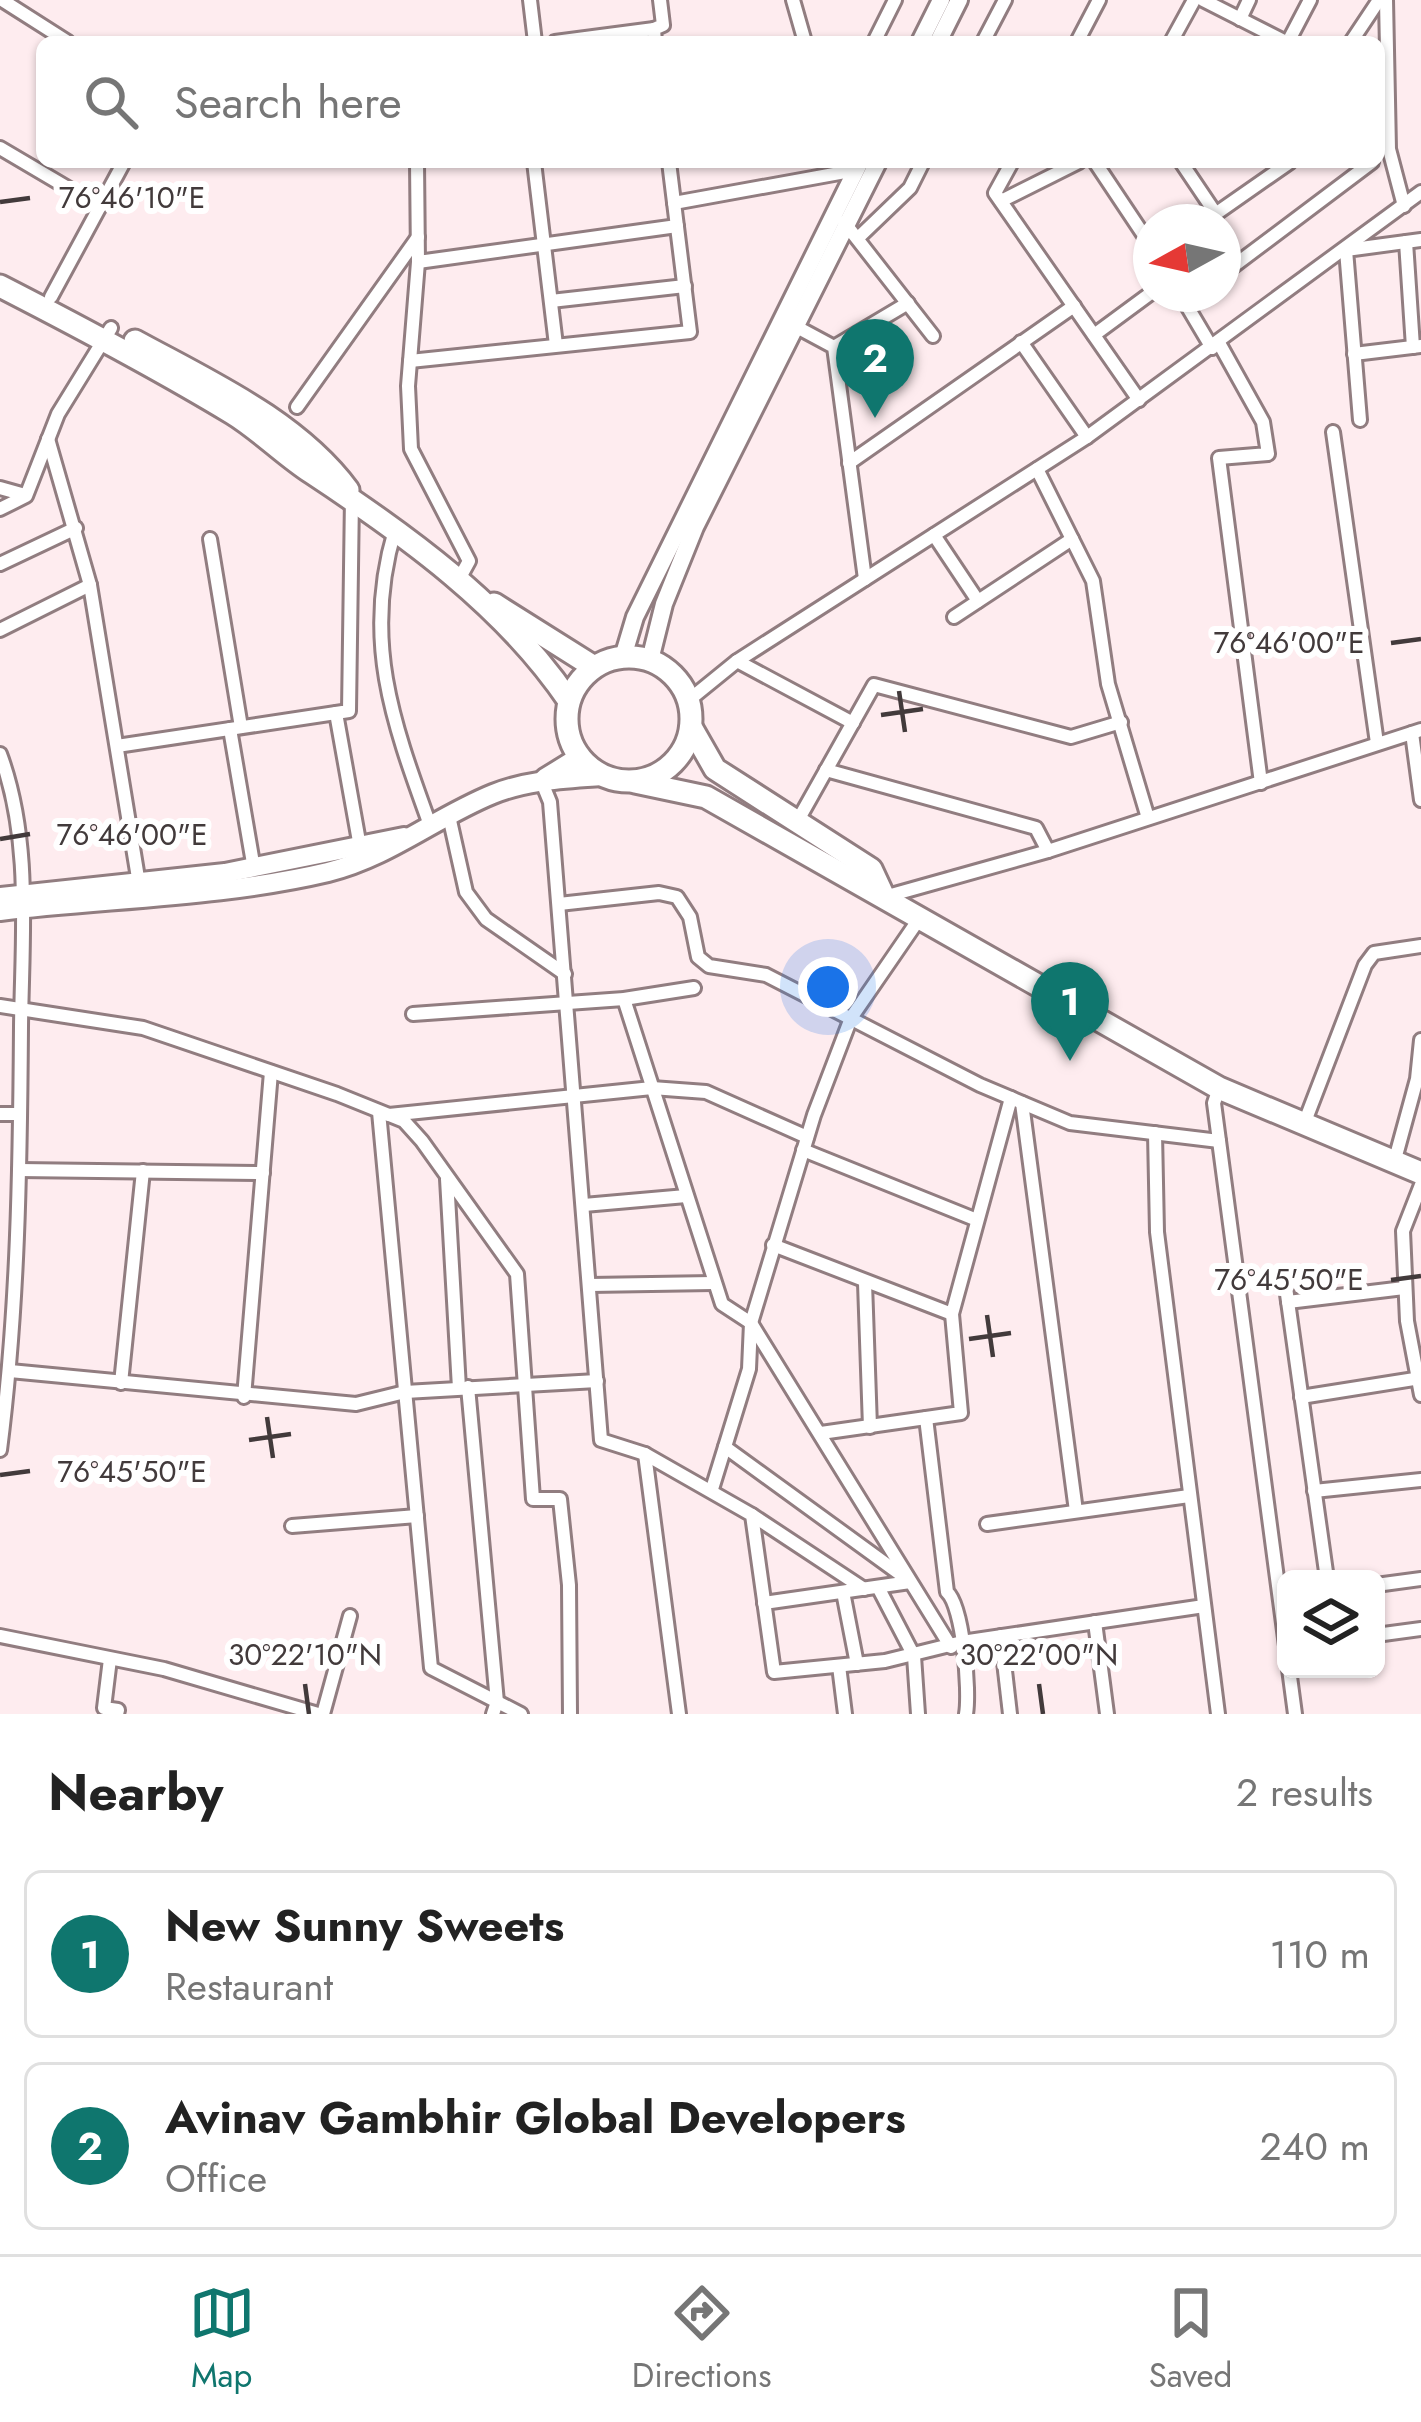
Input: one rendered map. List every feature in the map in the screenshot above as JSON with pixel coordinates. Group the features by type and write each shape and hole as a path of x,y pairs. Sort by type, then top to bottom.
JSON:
{"main road":[{"path":"0,270 107,333"},
{"path":"0,286 244,400 328,462 352,496 458,581 549,672 569,701"},
{"path":"458,581 594,667"},
{"path":"602,776 579,757 566,721 569,701 594,667 623,657 650,660 667,669 689,700 691,727 715,769 871,869 884,897"},
{"path":"635,782 673,765 691,727"},
{"path":"0,910 24,901 325,872 380,857 408,836 541,780 579,757"},
{"path":"541,780 602,776 706,796 1220,1088 1421,1173"},
{"path":"140,889 408,836"},
{"path":"0,897 24,901"}],"street":[{"path":"2,0 59,36"},
{"path":"530,0 534,36"},
{"path":"654,36 663,25 660,0"},
{"path":"793,0 803,36"},
{"path":"877,36 895,0"},
{"path":"923,36 940,0"},
{"path":"941,36 959,0"},
{"path":"986,36 1004,0"},
{"path":"1080,36 1100,0"},
{"path":"1175,36 1199,0 1275,36"},
{"path":"1240,19 1249,0"},
{"path":"1290,36 1310,0"},
{"path":"1356,36 1383,0"},
{"path":"1383,0 1383,36"},
{"path":"0,148 100,207"},
{"path":"1385,156 1404,206"},
{"path":"51,297 121,168"},
{"path":"417,168 411,449 469,561 458,581"},
{"path":"535,168 556,345"},
{"path":"410,361 690,332 670,168"},
{"path":"846,225 910,188 920,168"},
{"path":"1009,168 995,193 1139,400"},
{"path":"1001,201 1067,168"},
{"path":"1099,168 1133,219"},
{"path":"1184,168 1203,204"},
{"path":"1230,204 1281,168"},
{"path":"1241,260 1364,168"},
{"path":"623,657 634,617 788,322 846,225 858,170 674,203"},
{"path":"689,700 737,661 1087,437 1421,193"},
{"path":"846,225 933,336"},
{"path":"418,262 677,226"},
{"path":"297,406 418,237"},
{"path":"1346,250 1414,241 1417,346 1354,354"},
{"path":"1346,250 1360,420"},
{"path":"551,301 685,286"},
{"path":"834,347 908,303"},
{"path":"849,463 1073,306"},
{"path":"1094,335 1133,306"},
{"path":"1193,312 1264,422 1268,454 1219,458 1261,783"},
{"path":"788,322 834,347"},
{"path":"650,660 664,604 694,527 788,322"},
{"path":"0,509 26,496 48,439 107,333"},
{"path":"1021,342 1087,437"},
{"path":"834,347 865,579"},
{"path":"1333,432 1377,743"},
{"path":"48,439 90,585 140,889"},
{"path":"1037,469 1093,581 1108,684 1148,818"},
{"path":"0,488 26,496"},
{"path":"117,746 349,711 352,496"},
{"path":"0,565 76,528"},
{"path":"395,530 386,581 381,672 430,825"},
{"path":"934,535 978,601"},
{"path":"210,539 254,868"},
{"path":"954,616 1072,539"},
{"path":"0,630 90,585"},
{"path":"737,661 853,723"},
{"path":"796,822 874,685 1071,737 1120,722"},
{"path":"336,713 360,847"},
{"path":"884,897 1048,851 1416,732 1421,800"},
{"path":"0,754 24,901 19,1237 0,1450"},
{"path":"826,770 1036,828 1048,851"},
{"path":"541,780 550,802 601,1440 645,1454 712,1489 871,1588 914,1656 918,1714"},
{"path":"449,816 466,892 486,919 565,974"},
{"path":"559,904 659,893 677,897 690,917 698,957 709,966 766,975 1016,1101 1070,1123 1220,1141"},
{"path":"712,1489 749,1369 752,1323 805,1143 851,1018 920,920"},
{"path":"1304,1124 1365,965 1374,953 1421,946"},
{"path":"413,1014 624,999 694,988"},
{"path":"624,999 722,1304 752,1323 911,1582 957,1644"},
{"path":"0,1006 143,1028 404,1121 517,1274 529,1382 532,1499 560,1499 569,1585 570,1714"},
{"path":"1394,1162 1417,1079 1421,1040"},
{"path":"244,1397 272,1072"},
{"path":"384,1113 652,1088 706,1092 805,1143 976,1220"},
{"path":"1220,1088 1214,1103 1277,1577"},
{"path":"821,1433 961,1413 952,1314 976,1220 1016,1101"},
{"path":"1016,1101 1076,1511"},
{"path":"384,1113 431,1668 495,1708 521,1714"},
{"path":"0,1114 20,1114"},
{"path":"1155,1133 1156,1232 1218,1714"},
{"path":"20,1170 263,1173"},
{"path":"121,1383 143,1171"},
{"path":"447,1175 495,1708"},
{"path":"1421,1185 1403,1231 1404,1288 1414,1320 1421,1395"},
{"path":"584,1205 686,1196"},
{"path":"0,1238 19,1237"},
{"path":"773,1245 952,1314"},
{"path":"1283,1274 1326,1570"},
{"path":"590,1285 713,1283"},
{"path":"865,1283 870,1427"},
{"path":"1288,1302 1404,1288"},
{"path":"10,1371 356,1405 405,1392 596,1381"},
{"path":"1301,1397 1420,1379"},
{"path":"926,1418 947,1592 954,1598 966,1714"},
{"path":"725,1447 911,1582"},
{"path":"645,1454 679,1714"},
{"path":"1314,1491 1421,1480"},
{"path":"987,1524 1190,1496"},
{"path":"752,1515 774,1672 914,1656 1000,1636 1204,1606"},
{"path":"292,1526 417,1516"},
{"path":"1385,1584 1421,1579"},
{"path":"764,1603 911,1582"},
{"path":"843,1592 857,1664"},
{"path":"0,1636 110,1658 320,1714 350,1616"},
{"path":"1095,1622 1107,1714"},
{"path":"1385,1634 1421,1629"},
{"path":"1000,1636 1010,1714"},
{"path":"110,1658 104,1708 117,1714"},
{"path":"838,1666 845,1714"},
{"path":"1290,1678 1295,1714"}],"place":[{"name":"Avinav Gambhir Global Developers","path":"875,418"},
{"name":"New Sunny Sweets","path":"1070,1061"}]}
